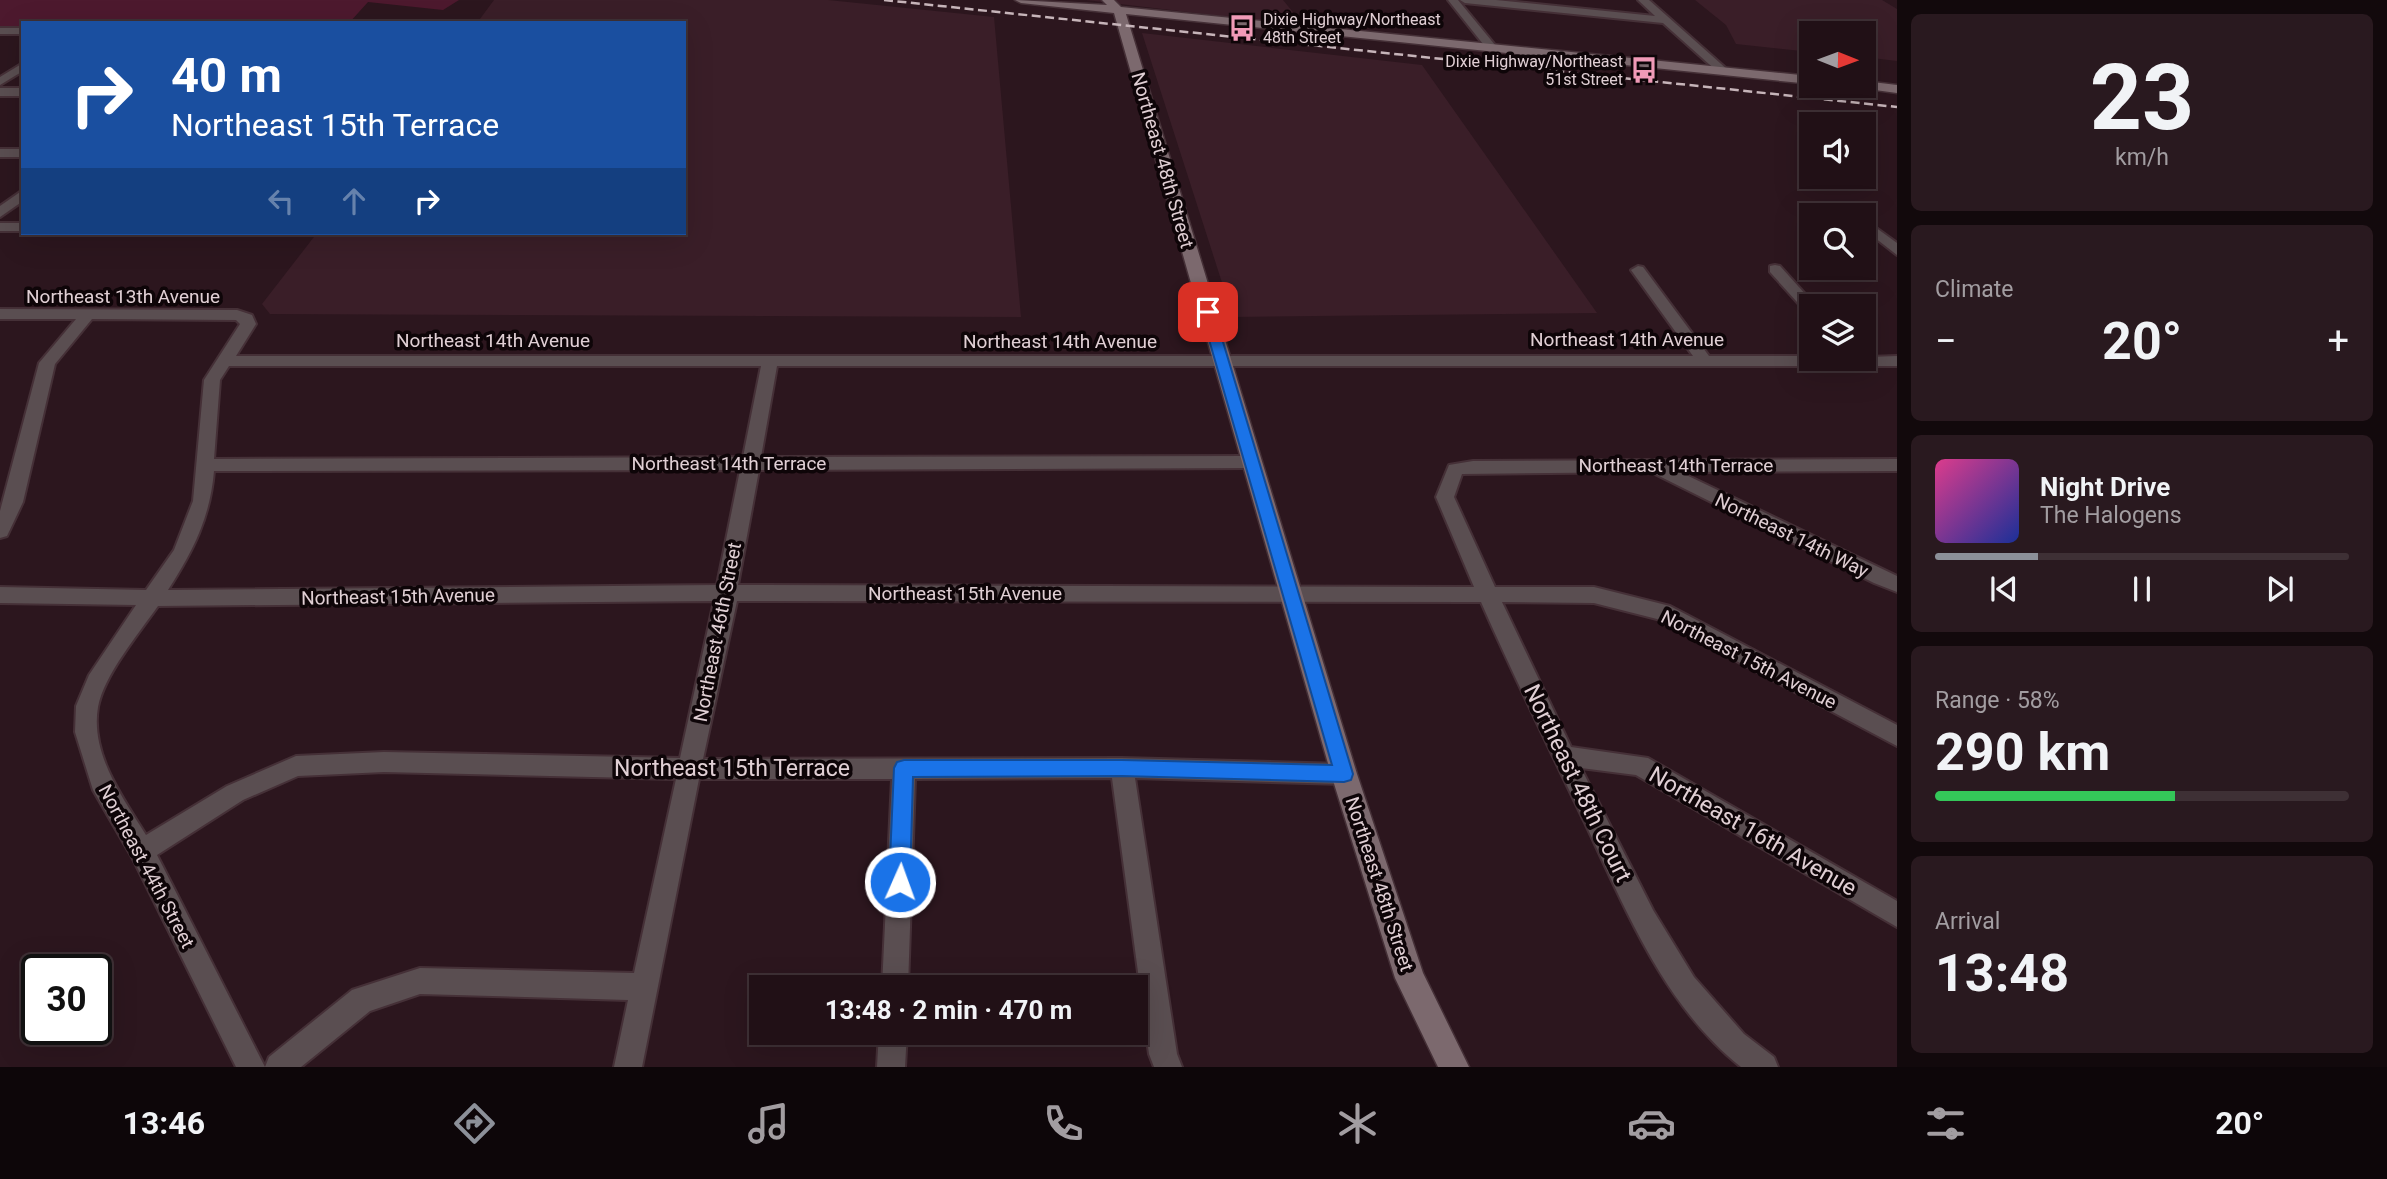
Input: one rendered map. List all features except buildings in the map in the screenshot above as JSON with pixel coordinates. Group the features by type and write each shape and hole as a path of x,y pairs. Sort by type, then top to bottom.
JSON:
{"street":[{"path":"1021,0 1122,5 1799,79"},
{"name":"Northeast 48th Street","path":"1108,0 1122,5 1251,462 1344,774 1410,978 1454,1067"},
{"path":"1452,0 1491,47"},
{"path":"1465,0 1665,20"},
{"path":"1549,0 1558,9"},
{"path":"1643,0 1729,71"},
{"path":"0,31 21,31"},
{"path":"2,79 21,67"},
{"path":"1876,86 1897,89"},
{"path":"0,92 21,92"},
{"path":"0,153 21,153"},
{"path":"0,213 21,196"},
{"path":"0,227 21,227"},
{"path":"1897,231 1875,231 1897,251"},
{"path":"1775,269 1799,296"},
{"path":"1638,270 1704,360"},
{"name":"Northeast 13th Avenue","path":"0,314 246,318"},
{"path":"0,531 14,502 47,363 88,314"},
{"name":"Northeast 44th Street","path":"246,318 248,324 222,360 212,380 202,501 194,528 182,553 100,676 88,706 86,732 101,783 142,851 251,1067"},
{"name":"Northeast 14th Avenue","path":"222,360 1799,360"},
{"name":"Northeast 14th Avenue","path":"1876,360 1897,361"},
{"name":"Northeast 46th Street","path":"628,1067 726,593 770,362"},
{"name":"Northeast 14th Terrace","path":"206,465 1251,462"},
{"name":"Northeast 14th Terrace","path":"1455,469 1897,464"},
{"name":"Northeast 14th Way","path":"1651,465 1881,578 1897,583"},
{"name":"Northeast 48th Court","path":"1455,469 1445,497 1563,756 1648,926 1696,1004 1765,1067"},
{"name":"Northeast 15th Avenue","path":"0,595 150,598 726,593 1594,595 1662,612 1897,736"},
{"name":"Northeast 16th Avenue","path":"1563,756 1640,765 1897,915"},
{"name":"Northeast 15th Terrace","path":"142,851 235,793 296,766 384,762 690,769 1122,768 1344,774"},
{"path":"895,975 904,768"},
{"path":"1122,768 1163,1054 1168,1067"},
{"path":"279,1067 362,1000 420,981 644,987"},
{"path":"891,1067 892,1045"}],"shaded area":[{"path":"0,0 459,0 443,10 368,2 351,21 21,21 21,27 0,27"},
{"path":"494,0 828,0 994,17 1021,317 270,314 262,304 315,235 686,235 686,21 478,21"},
{"path":"1086,0 1283,0 1297,17 1297,25"},
{"path":"1695,0 1882,0 1897,9 1897,61 1876,58 1876,21 1799,21 1799,51 1736,44 1726,25"},
{"path":"1142,33 1422,65 1597,313 1233,317"}],"railway":[{"path":"884,0 1897,107"}],"place":[{"name":"Dixie Highway/Northeast 48th Street","path":"1242,28"},
{"name":"Dixie Highway/Northeast 51st Street","path":"1644,70"}],"route":[{"path":"900,882 904,768 1122,768 1344,774 1208,312"}]}
